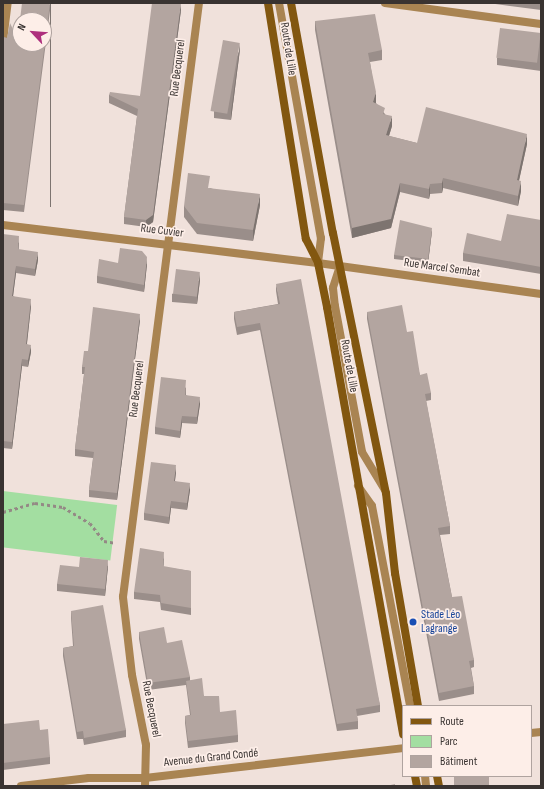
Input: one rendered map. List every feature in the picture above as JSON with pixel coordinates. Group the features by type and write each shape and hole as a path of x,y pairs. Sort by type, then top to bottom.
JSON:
{"main road":[{"name":"Route de Lille","path":"268,3 306,239 318,263 402,728"},
{"name":"Route de Lille","path":"291,3 340,266 386,493 394,573 418,705"}],"street":[{"path":"3,41 8,3"},
{"name":"Rue Becquerel","path":"145,782 146,745 124,623 128,544 199,3"},
{"path":"279,3 321,238 318,263"},
{"path":"385,3 541,24"},
{"name":"Rue Cuvier","path":"3,225 340,266"},
{"path":"340,266 334,288 335,306 362,452 386,493"},
{"name":"Rue Marcel Sembat","path":"340,266 541,294"},
{"path":"358,486 372,506 410,705"},
{"name":"Avenue du Grand Condé","path":"20,786 89,778 145,782 402,748"}],"path":[{"path":"3,512 35,503 63,508 90,523 104,542 128,544"}],"green space":[{"path":"3,491 117,505 110,561 3,547"}],"building":[{"path":"22,3 50,3 49,12 21,12"},
{"path":"152,3 181,3 153,215 146,220 124,217 138,109 109,95 110,92 140,96"},
{"path":"375,14 382,50 368,53 376,92 373,102 385,108 383,114 392,116 386,135 417,143 426,107 527,134 517,180 521,181 518,196 443,178 442,183 430,184 429,189 400,183 391,219 352,228 315,21"},
{"path":"10,23 12,27 12,52 44,52 24,205 3,203 3,37 7,38"},
{"path":"500,28 541,33 537,63 496,58"},
{"path":"223,40 240,43 227,114 210,111"},
{"path":"188,173 210,176 208,188 260,194 253,230 197,223 184,206"},
{"path":"507,214 541,220 541,267 463,253 467,233 501,241"},
{"path":"400,220 432,228 428,259 394,255"},
{"path":"3,234 19,236 18,249 38,252 35,269 16,266 12,296 31,299 26,344 31,345 28,360 22,359 12,442 3,441"},
{"path":"120,248 142,251 147,257 144,285 97,276 99,259 118,263"},
{"path":"176,269 200,272 197,297 173,294"},
{"path":"301,279 380,705 356,709 358,721 337,724 260,323 237,327 234,312 280,304 276,284"},
{"path":"402,305 407,332 413,331 420,375 427,373 431,393 425,394 450,526 438,528 452,597 462,596 474,660 469,661 474,686 439,693 367,312"},
{"path":"93,307 140,314 117,493 89,490 94,452 75,449 85,367 82,367 84,351 88,351"},
{"path":"161,377 186,380 185,395 200,397 197,417 182,416 180,431 155,427"},
{"path":"151,462 176,465 174,481 190,483 187,503 171,501 169,517 144,513"},
{"path":"140,548 164,552 163,566 191,571 191,608 161,603 160,595 134,592"},
{"path":"80,557 108,560 105,589 57,584 60,565 79,567"},
{"path":"103,605 126,730 84,738 83,731 77,732 63,648 74,646 71,611"},
{"path":"164,627 167,643 182,640 190,677 148,683 139,632"},
{"path":"202,678 204,696 219,696 220,712 236,710 238,735 188,741 185,716 191,715 186,681"},
{"path":"39,720 40,730 48,729 50,757 3,763 3,724"},
{"path":"454,777 489,777 489,786 454,786"}],"place":[{"name":"Stade Léo Lagrange","path":"413,622"}]}
